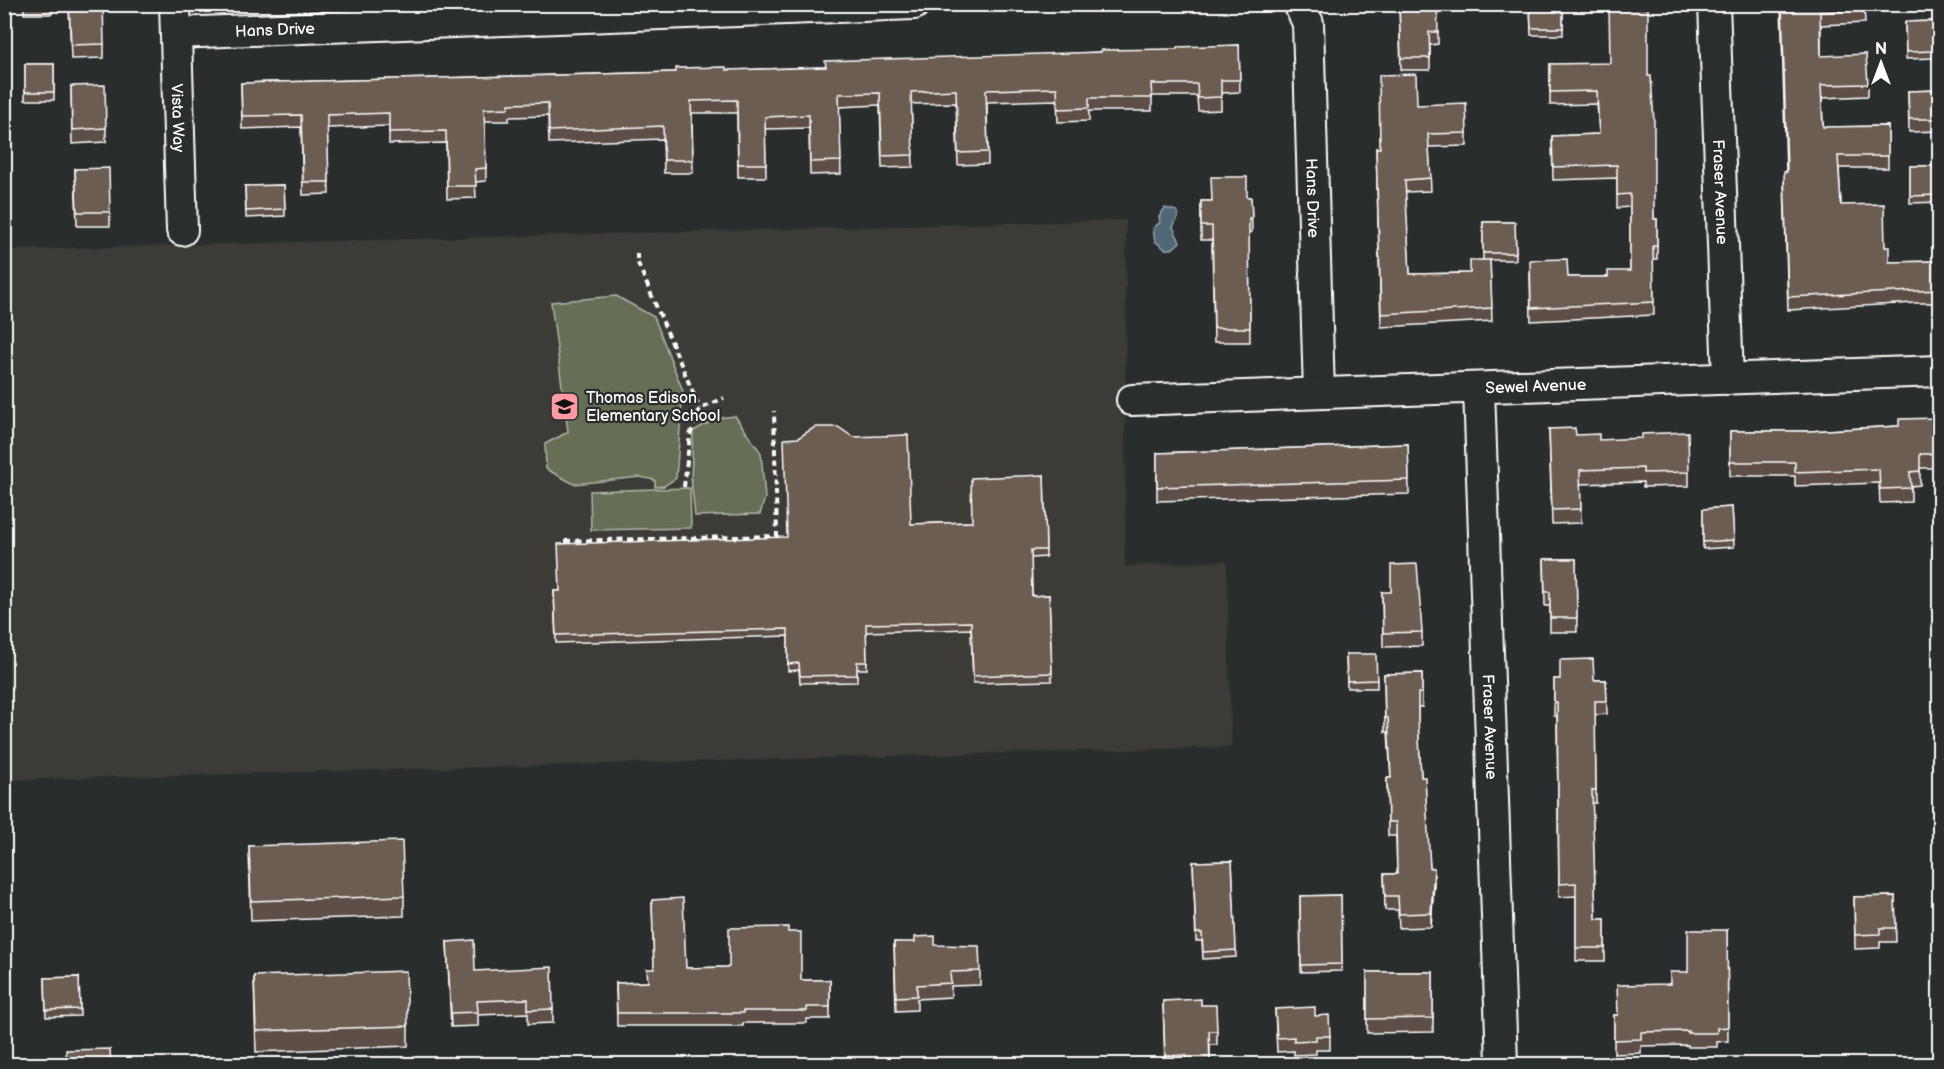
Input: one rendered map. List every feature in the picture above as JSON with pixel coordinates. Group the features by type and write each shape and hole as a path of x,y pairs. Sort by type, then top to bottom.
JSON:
{"street":[{"name":"Hans Drive","path":"175,19 914,4"},
{"name":"Hans Drive","path":"1299,4 1308,23 1319,393"},
{"name":"Fraser Avenue","path":"1714,4 1728,379"},
{"name":"Vista Way","path":"175,19 182,230"},
{"name":"Sewel Avenue","path":"1132,400 1940,371"},
{"name":"Fraser Avenue","path":"1479,388 1502,1065"}],"path":[{"path":"637,253 637,261 700,409 690,435 684,487"},
{"path":"700,409 724,398"},
{"path":"565,541 777,536 774,411"}],"shaded area":[{"name":"Thomas Edison Elementary School","path":"1126,220 1125,566 1227,561 1231,747 5,780 4,250"}],"green space":[{"path":"616,296 654,317 683,391 676,478 664,486 655,487 655,480 640,477 574,484 546,469 545,444 568,432 551,302"},
{"path":"735,416 761,453 765,498 760,514 695,516 691,479 693,431 718,418"},
{"path":"690,488 691,528 591,530 590,491"}],"water":[{"path":"1165,208 1177,211 1178,217 1173,227 1180,242 1172,249 1165,249 1155,241 1153,229 1160,222 1159,217"}],"building":[{"path":"24,4 52,4 52,7 24,7"},
{"path":"69,4 103,4 104,44 71,45"},
{"path":"1399,4 1437,4 1438,32 1429,32 1430,58 1401,58"},
{"path":"1530,4 1563,4 1563,28 1531,28"},
{"path":"1609,4 1648,4 1648,76 1651,76 1654,122 1654,219 1657,219 1657,246 1653,246 1654,302 1531,308 1530,260 1567,259 1568,277 1608,277 1608,271 1630,271 1630,194 1617,195 1617,165 1553,167 1552,136 1599,134 1597,91 1550,92 1550,64 1610,63"},
{"path":"1782,4 1864,4 1865,10 1820,12 1821,56 1866,54 1868,84 1821,85 1823,127 1888,126 1888,156 1838,156 1841,205 1884,204 1885,247 1889,247 1889,262 1940,261 1940,290 1788,297"},
{"path":"1934,21 1935,51 1906,52 1905,22"},
{"path":"1239,45 1240,80 1221,80 1221,97 1198,98 1197,84 1151,84 1152,98 1089,98 1089,108 1058,109 1057,88 986,90 988,152 958,153 956,90 911,92 913,155 882,156 880,93 839,94 841,161 810,162 809,115 765,117 766,164 738,164 737,100 691,101 693,160 664,160 663,126 549,131 548,103 509,104 509,108 484,109 486,168 475,169 476,186 447,186 446,131 389,132 389,113 327,115 329,182 303,182 301,115 242,116 241,83 676,72 676,68 726,67 726,70 826,67 825,61"},
{"path":"25,64 54,64 54,92 25,92"},
{"path":"1416,74 1417,105 1466,103 1467,133 1428,134 1431,178 1405,180 1410,274 1470,273 1470,260 1490,260 1492,308 1381,314 1376,148 1380,148 1379,75"},
{"path":"105,85 106,128 72,130 71,86"},
{"path":"1940,90 1940,119 1909,119 1908,91"},
{"path":"1910,166 1940,166 1940,195 1910,196"},
{"path":"109,168 110,212 77,212 75,169"},
{"path":"1211,177 1247,177 1247,197 1251,197 1252,218 1249,218 1250,328 1214,328 1212,226 1201,226 1201,201 1212,201"},
{"path":"284,185 285,209 246,211 245,186"},
{"path":"1483,222 1515,222 1516,253 1483,253"},
{"path":"1940,418 1940,454 1920,454 1920,471 1910,472 1911,488 1880,489 1879,469 1795,472 1795,462 1730,462 1730,431 1809,431 1899,426 1899,419"},
{"path":"815,427 838,427 853,437 908,435 911,524 972,522 971,478 1044,475 1046,550 1031,550 1032,596 1049,595 1052,673 973,676 971,622 866,624 867,662 857,662 857,675 800,676 799,663 788,664 788,629 556,635 554,591 560,591 558,544 787,537 784,439 798,438"},
{"path":"1575,428 1576,435 1599,434 1599,440 1642,438 1642,434 1688,432 1689,472 1643,473 1643,468 1580,470 1581,509 1552,510 1549,429"},
{"path":"1408,444 1409,480 1157,487 1157,453"},
{"path":"1732,507 1734,540 1703,542 1703,509"},
{"path":"1544,559 1576,559 1577,618 1550,618 1550,592 1545,592"},
{"path":"1417,564 1422,632 1383,633 1382,592 1391,592 1391,565"},
{"path":"1346,654 1376,654 1377,680 1347,681"},
{"path":"1593,659 1594,680 1606,680 1607,701 1595,701 1596,790 1592,790 1596,919 1605,919 1605,948 1576,948 1576,883 1559,884 1557,702 1554,702 1554,679 1560,679 1560,660"},
{"path":"1422,673 1422,693 1418,693 1418,718 1421,777 1425,777 1430,868 1434,868 1431,913 1399,914 1398,896 1385,896 1384,874 1397,874 1396,822 1388,822 1387,778 1391,778 1388,718 1385,718 1384,674"},
{"path":"402,841 404,896 251,901 249,846"},
{"path":"1232,861 1236,950 1203,952 1202,933 1196,933 1193,862"},
{"path":"1341,895 1342,964 1301,965 1300,896"},
{"path":"1895,896 1896,928 1880,928 1880,934 1855,935 1854,897"},
{"path":"683,898 686,968 729,967 729,928 788,927 788,932 801,932 801,980 830,980 830,1007 807,1007 807,1011 743,1011 743,1013 617,1013 616,983 648,982 647,969 654,969 652,900"},
{"path":"1688,930 1727,930 1728,1027 1717,1028 1717,1033 1641,1032 1641,1039 1614,1040 1614,1015 1618,1015 1617,985 1670,984 1670,972 1688,972"},
{"path":"935,936 935,945 979,946 980,971 950,972 951,983 917,985 917,996 896,997 894,942 915,942 915,937"},
{"path":"474,940 475,971 552,967 553,1009 528,1010 528,999 477,1001 478,1012 451,1013 447,942"},
{"path":"406,971 408,1026 256,1031 254,976"},
{"path":"1367,972 1433,972 1433,1018 1367,1019"},
{"path":"79,977 80,1009 46,1010 45,978"},
{"path":"1201,999 1201,1005 1216,1005 1217,1031 1209,1031 1210,1063 1186,1063 1186,1055 1165,1056 1163,1001"},
{"path":"1315,1007 1315,1016 1329,1015 1330,1036 1316,1036 1316,1040 1294,1041 1294,1037 1277,1038 1275,1009"},
{"path":"110,1049 111,1065 67,1065 66,1050"}],"place":[{"name":"Thomas Edison Elementary School","path":"565,406"}]}
